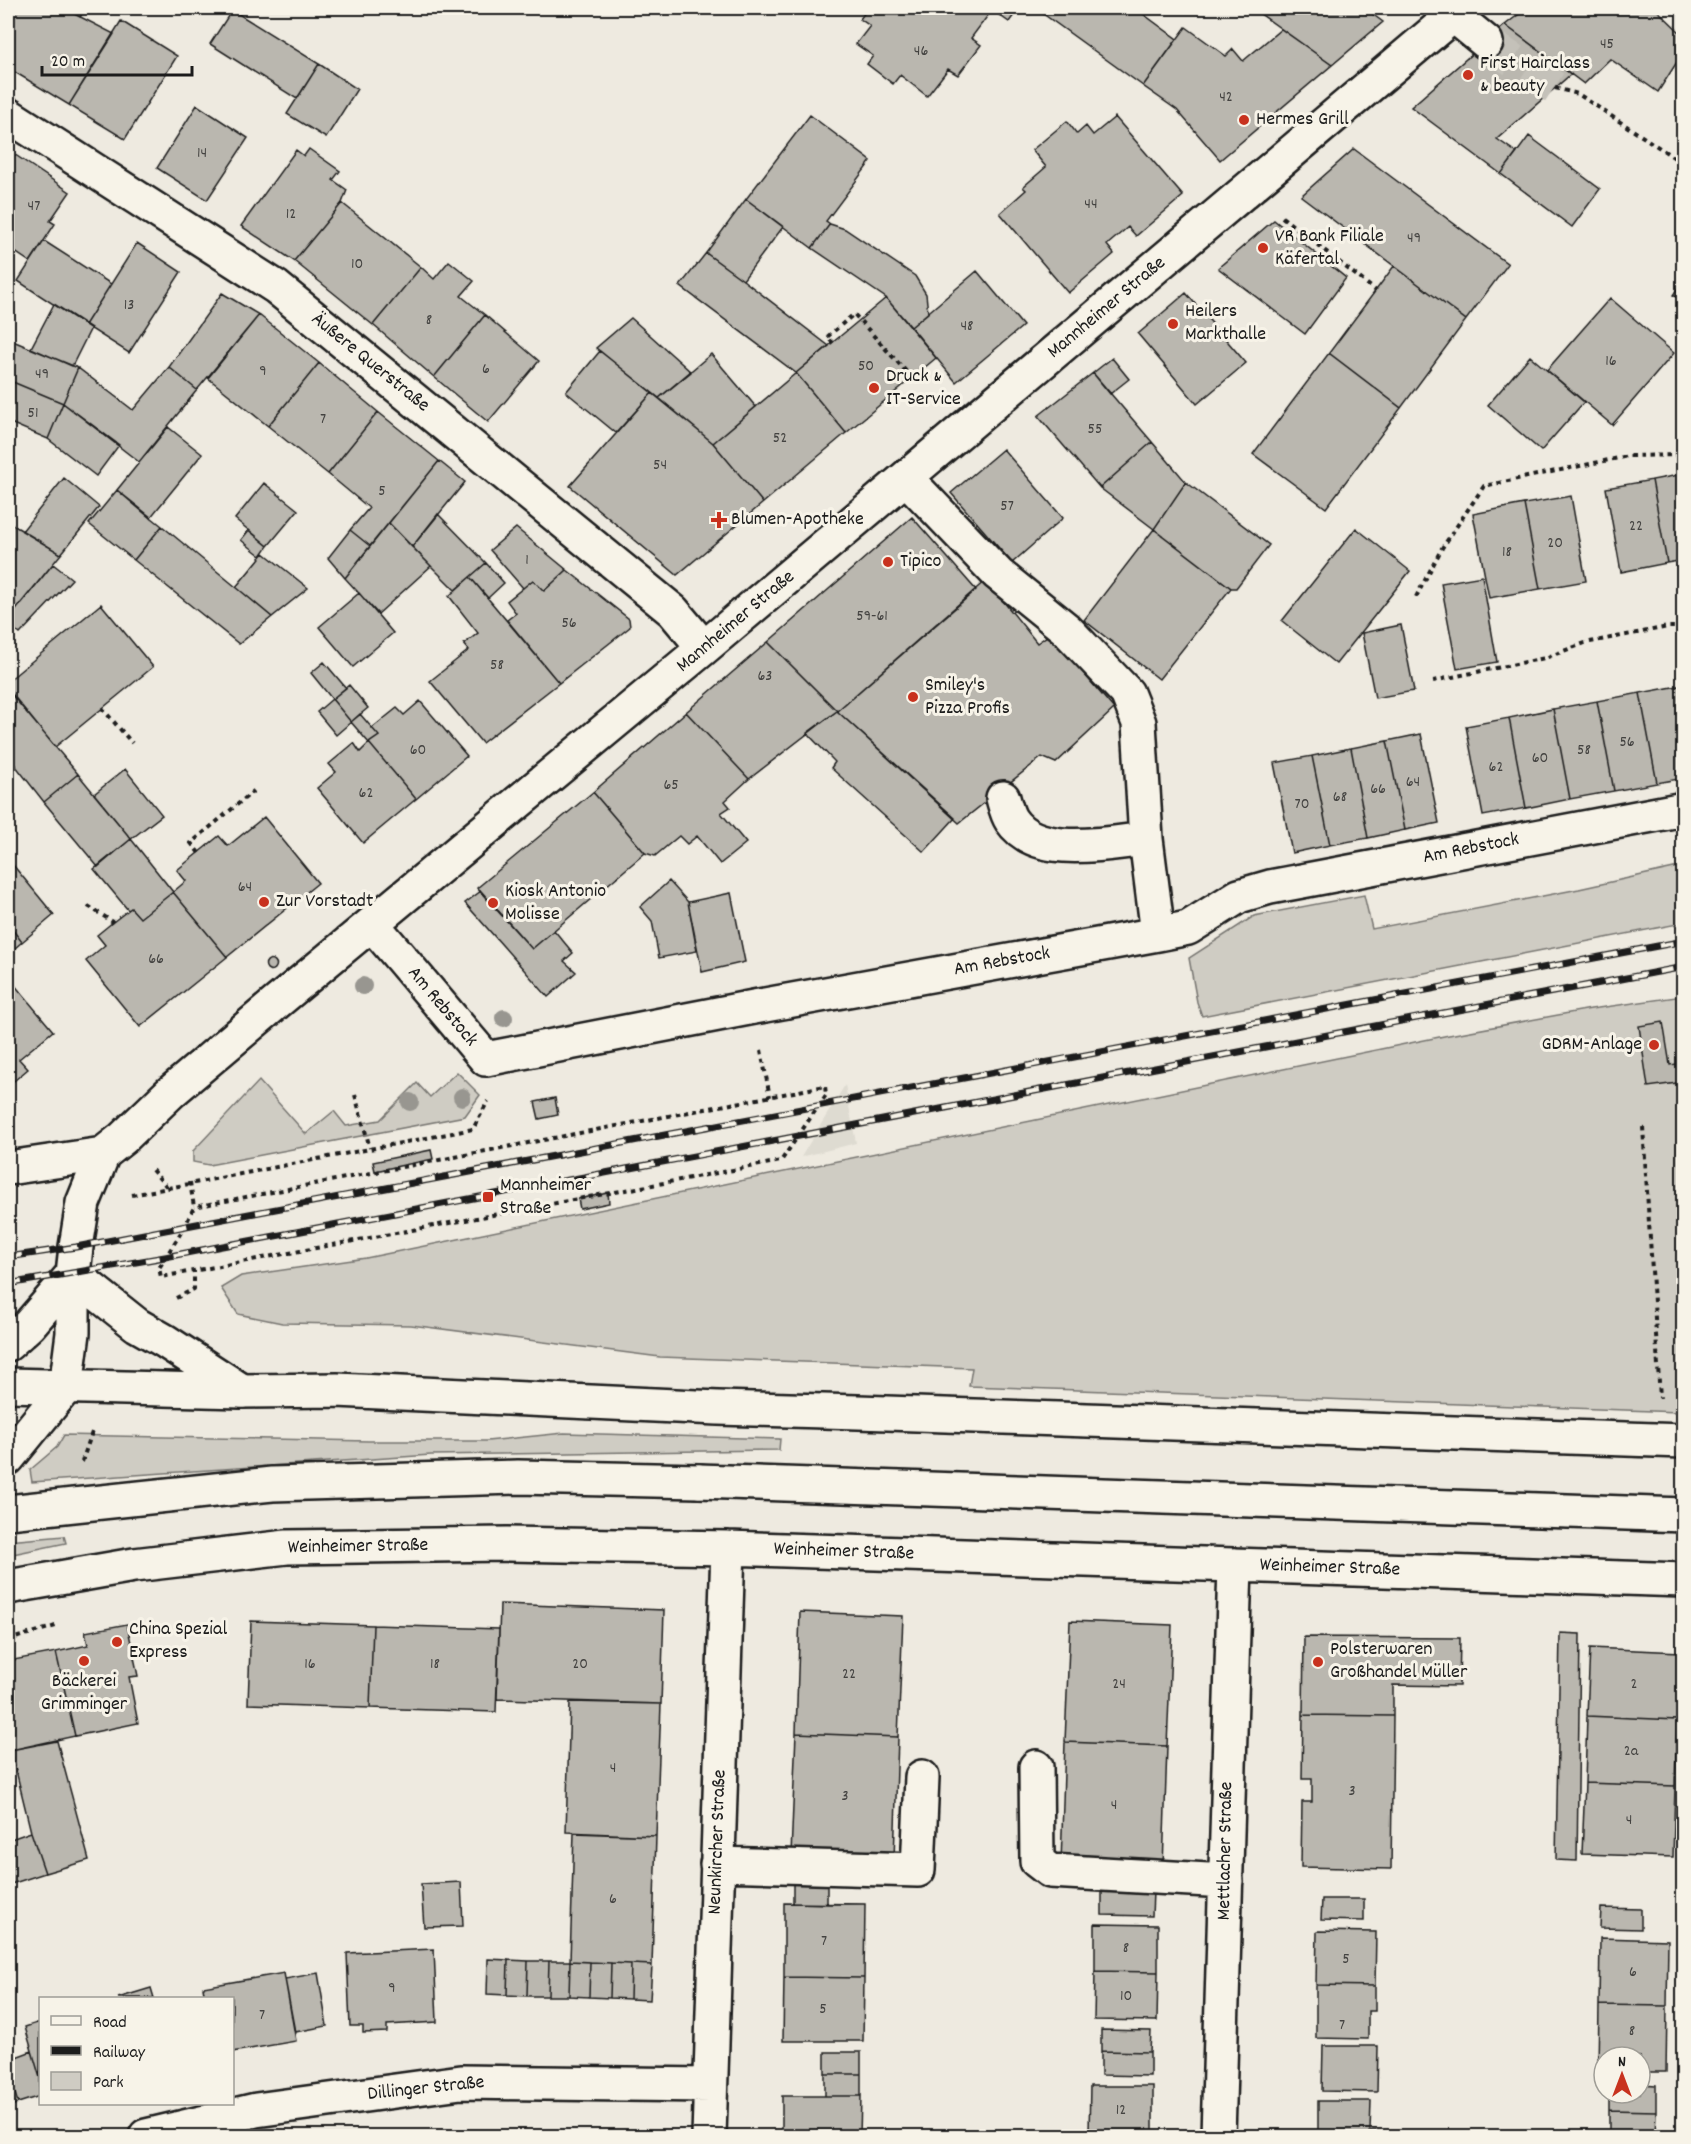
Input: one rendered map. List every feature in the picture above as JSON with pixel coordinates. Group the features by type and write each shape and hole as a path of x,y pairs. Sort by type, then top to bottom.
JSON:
{"main road":[{"path":"1457,11 1486,42"},
{"name":"Mannheimer Straße","path":"66,1387 73,1333 73,1274 84,1203 103,1154 171,1092 704,648 1457,11"},
{"name":"Äußere Querstraße","path":"8,115 276,287 673,611 704,648"},
{"path":"906,478 998,574 1066,629 1127,693 1139,723 1146,839 1158,934"},
{"path":"1003,798 1011,820 1038,841 1082,846 1146,839"},
{"name":"Am Rebstock","path":"372,924 486,1059 1158,934 1188,927 1239,896 1270,887 1683,808"},
{"path":"8,1168 103,1154"},
{"path":"8,1344 29,1325 73,1274 137,1325 242,1391"},
{"path":"8,1385 242,1391 337,1390 718,1408 1672,1441"},
{"path":"8,1458 66,1387"},
{"path":"8,1512 272,1484 518,1477 699,1481 1683,1515"},
{"name":"Weinheimer Straße","path":"8,1587 134,1565 287,1547 507,1544 728,1548 1683,1580"},
{"name":"Neunkircher Straße","path":"709,2136 728,1548"},
{"name":"Mettlacher Straße","path":"1218,2136 1235,1565"},
{"path":"1036,1767 1037,1862 1050,1871 1226,1881"},
{"path":"717,1864 918,1870 922,1777"},
{"name":"Dillinger Straße","path":"146,2136 256,2110 461,2082 710,2085"}],"path":[{"path":"1555,88 1578,94 1683,164"},
{"path":"1247,189 1376,291"},
{"path":"833,343 827,337 854,314 912,378"},
{"path":"1416,597 1442,548 1484,486 1628,456 1683,455"},
{"path":"1433,681 1545,658 1585,643 1668,627 1683,627"},
{"path":"102,708 132,743"},
{"path":"199,852 191,843 256,789"},
{"path":"88,906 113,922"},
{"path":"168,1187 473,1129 491,1095 486,1059"},
{"path":"190,1182 194,1208 159,1268 161,1277 781,1161 826,1095 825,1086 194,1208"},
{"path":"355,1095 370,1148"},
{"path":"1643,1127 1659,1361 1672,1441"},
{"path":"174,1299 194,1289 194,1271"}],"shaded area":[{"path":"845,1085 856,1143 801,1157"}],"green space":[{"path":"1683,866 1683,923 1202,1016 1197,1002 1189,958 1254,916 1364,895 1372,929 1579,889"},
{"path":"1683,996 1684,1411 1679,1412 969,1386 972,1368 660,1357 411,1325 282,1323 238,1314 221,1288 241,1276 366,1258 1449,1035 1591,1009"},
{"path":"457,1072 480,1095 465,1116 209,1165 193,1162 193,1151 259,1081 306,1134 334,1111 346,1126 380,1120 417,1083 430,1097"},
{"path":"564,1433 780,1439 779,1450 431,1455 32,1482 30,1470 57,1447 64,1435 487,1441"},
{"path":"64,1536 66,1543 8,1555 8,1541"}],"building":[{"path":"8,8 63,8 114,34 69,105 8,68"},
{"path":"63,8 86,8 80,17"},
{"path":"868,8 989,8 992,10 971,38 981,45 958,75 948,69 927,96 900,75 893,84 867,64 873,56 856,44 870,26 860,19"},
{"path":"989,8 1019,8 1009,22"},
{"path":"1035,8 1135,8 1177,39 1143,86"},
{"path":"1252,8 1364,8 1383,22 1332,65"},
{"path":"1527,8 1655,8 1684,36 1684,51 1658,92 1610,59 1584,84 1505,25"},
{"path":"232,10 319,64 297,99 210,44"},
{"path":"121,21 177,56 125,139 69,105"},
{"path":"1505,25 1571,74 1497,139 1517,153 1501,174 1411,107"},
{"path":"1186,27 1226,56 1233,49 1243,61 1281,29 1332,65 1220,160 1177,110 1143,86"},
{"path":"319,64 357,89 326,138 287,114"},
{"path":"197,105 248,138 207,200 157,168"},
{"path":"810,115 871,161 826,221 830,224 812,248 746,199"},
{"path":"1115,117 1183,196 1136,236 1128,227 1107,245 1114,254 1068,293 1000,213 1026,190 1023,187 1046,167 1032,150 1067,121 1077,134 1086,126 1093,135"},
{"path":"1529,136 1600,189 1572,227 1501,174"},
{"path":"309,149 340,171 333,180 347,190 342,203 294,261 241,226 296,150 304,156"},
{"path":"1354,149 1508,264 1466,320 1301,196"},
{"path":"8,150 70,192 50,221 55,224 30,262 8,247"},
{"path":"746,199 783,227 743,280 706,253"},
{"path":"342,203 421,267 373,325 294,261"},
{"path":"1274,220 1346,278 1305,334 1218,268"},
{"path":"830,224 845,229 915,276 926,294 928,313 911,327 886,298 812,248"},
{"path":"44,241 111,284 85,325 18,281"},
{"path":"137,243 181,272 129,353 85,325"},
{"path":"706,253 829,346 796,373 680,286"},
{"path":"449,261 474,281 461,296 485,315 434,377 373,325 421,267 434,279"},
{"path":"1394,266 1466,320 1401,408 1329,353"},
{"path":"977,271 1023,326 956,382 911,327"},
{"path":"1684,279 1684,302 1673,295"},
{"path":"222,293 259,315 197,390 169,367"},
{"path":"1186,293 1246,363 1197,404 1138,334"},
{"path":"886,298 936,358 846,433 796,373"},
{"path":"1610,298 1674,353 1612,425 1547,370"},
{"path":"54,304 91,328 72,366 31,348"},
{"path":"259,315 319,363 268,426 208,378"},
{"path":"485,315 539,361 488,422 434,377"},
{"path":"631,318 691,372 659,398 596,348"},
{"path":"8,339 78,368 63,403 8,380"},
{"path":"600,351 652,393 616,433 566,392"},
{"path":"1329,353 1401,408 1326,508 1253,454"},
{"path":"711,354 756,407 713,443 659,398"},
{"path":"1530,356 1584,402 1541,451 1488,405"},
{"path":"1112,358 1129,379 1110,394 1093,373"},
{"path":"319,363 378,412 328,474 268,426"},
{"path":"169,367 197,390 139,462 63,403 78,368 133,410"},
{"path":"796,373 846,433 763,503 713,443"},
{"path":"1093,373 1152,442 1100,488 1038,416"},
{"path":"8,380 63,403 48,439 8,422"},
{"path":"652,393 713,443 763,503 677,575 570,486"},
{"path":"63,403 119,445 96,476 48,439"},
{"path":"378,412 439,461 370,546 350,530 369,508 328,474"},
{"path":"168,427 202,454 150,518 117,490"},
{"path":"1152,442 1186,482 1154,529 1100,488"},
{"path":"1003,449 1063,518 1012,563 951,493"},
{"path":"439,461 465,482 412,547 389,523"},
{"path":"1684,474 1684,560 1667,563 1652,480"},
{"path":"64,478 99,507 61,554 22,531"},
{"path":"1652,480 1667,563 1621,572 1606,488"},
{"path":"1186,482 1269,545 1236,588 1231,588 1154,529"},
{"path":"264,483 298,510 268,546 235,519"},
{"path":"117,490 162,526 134,560 89,524"},
{"path":"1571,496 1586,581 1540,589 1524,504"},
{"path":"1524,504 1540,589 1489,598 1473,514"},
{"path":"438,514 486,563 455,590 412,547"},
{"path":"912,517 976,590 837,711 768,642"},
{"path":"8,522 61,554 12,614 8,611"},
{"path":"389,523 431,566 378,614 345,578"},
{"path":"162,526 272,617 239,644 134,560"},
{"path":"516,528 567,570 544,591 533,580 523,588 490,550"},
{"path":"1356,528 1410,571 1336,664 1282,621"},
{"path":"1154,529 1231,588 1159,679 1084,620"},
{"path":"249,530 268,546 261,556 241,540"},
{"path":"350,530 370,546 345,578 328,558"},
{"path":"264,553 308,588 272,617 236,587"},
{"path":"486,563 504,583 488,598 470,577"},
{"path":"53,564 72,579 20,634 8,624 8,620"},
{"path":"567,570 629,619 630,627 559,683 507,620 516,613 507,601 533,580 544,591"},
{"path":"1482,576 1497,662 1457,669 1441,583"},
{"path":"470,577 559,683 482,743 430,681 469,650 464,644 478,633 449,596"},
{"path":"986,580 1037,643 1050,634 1114,709 1056,763 1042,757 959,823 837,711"},
{"path":"359,593 393,633 353,667 319,627"},
{"path":"101,604 153,667 55,747 8,689 8,681"},
{"path":"1401,625 1414,691 1375,698 1362,633"},
{"path":"768,642 837,711 749,779 686,712"},
{"path":"324,662 346,688 332,699 311,673"},
{"path":"349,685 368,708 351,722 332,699"},
{"path":"1684,685 1684,778 1657,783 1640,693"},
{"path":"1640,693 1657,783 1614,791 1597,701"},
{"path":"11,694 78,774 44,802 8,756 8,697"},
{"path":"332,699 351,722 336,735 317,712"},
{"path":"420,701 467,756 416,799 369,743 379,736 372,728 397,708 404,715"},
{"path":"1597,701 1614,791 1570,799 1553,709"},
{"path":"1553,709 1570,799 1526,808 1509,718"},
{"path":"837,711 955,818 924,852 831,768 835,762 807,733"},
{"path":"686,712 749,779 725,801 730,807 721,813 746,843 720,864 697,836 687,844 679,836 655,856 645,853 593,792"},
{"path":"360,714 379,736 369,743 351,722"},
{"path":"1509,718 1526,808 1483,816 1466,726"},
{"path":"1421,734 1439,823 1405,830 1387,741"},
{"path":"1387,741 1405,830 1368,838 1351,748"},
{"path":"354,743 360,752 369,743 416,799 363,843 317,788 336,772 329,764"},
{"path":"1351,748 1368,838 1330,845 1312,756"},
{"path":"1312,756 1330,845 1292,853 1274,763"},
{"path":"125,769 162,815 131,839 94,794"},
{"path":"78,774 131,839 98,867 44,802"},
{"path":"593,792 645,853 532,949 477,888"},
{"path":"264,817 318,883 227,957 173,892 186,881 177,870 219,836 228,846"},
{"path":"131,839 173,892 140,918 131,908 128,910 94,869"},
{"path":"8,859 54,915 22,942 8,924"},
{"path":"669,881 688,902 697,951 659,958 652,921 640,907"},
{"path":"481,891 532,949 554,930 573,953 564,961 576,972 548,997 465,903"},
{"path":"173,892 227,957 140,1027 86,961 105,945 97,935 113,922 131,908 140,918"},
{"path":"731,893 745,962 702,972 688,902"},
{"path":"8,924 22,942 8,954"},
{"path":"271,959 277,965 271,971 265,965"},
{"path":"8,977 53,1031 19,1059 28,1069 8,1086"},
{"name":"GDRM-Anlage","path":"1663,1022 1670,1065 1684,1063 1684,1082 1648,1087 1639,1026"},
{"path":"555,1098 558,1115 539,1119 535,1102"},
{"path":"431,1150 433,1159 375,1171 373,1162"},
{"path":"608,1193 609,1203 580,1209 578,1199"},
{"path":"500,1604 664,1610 661,1704 497,1699"},
{"path":"800,1612 903,1616 898,1737 796,1733"},
{"path":"251,1621 373,1625 370,1708 248,1704"},
{"path":"1070,1621 1172,1625 1167,1746 1065,1742"},
{"path":"127,1624 138,1676 129,1677 138,1723 75,1736 56,1652 88,1645 85,1632"},
{"path":"373,1625 499,1629 496,1712 370,1708"},
{"path":"1560,1633 1580,1634 1577,1861 1556,1860"},
{"path":"1304,1637 1460,1638 1459,1686 1393,1685 1393,1716 1303,1715"},
{"path":"1590,1648 1680,1652 1677,1720 1587,1716"},
{"path":"56,1652 75,1736 11,1750 8,1734 8,1661"},
{"path":"570,1702 661,1704 656,1836 566,1832"},
{"path":"1303,1715 1393,1716 1391,1869 1301,1867 1302,1802 1312,1802 1312,1779 1302,1779"},
{"path":"1587,1716 1677,1720 1675,1786 1585,1783"},
{"path":"796,1733 898,1737 894,1859 791,1855"},
{"path":"57,1741 89,1860 45,1873 31,1832 11,1750"},
{"path":"1065,1742 1167,1746 1163,1868 1061,1864"},
{"path":"1585,1783 1675,1786 1673,1857 1582,1854"},
{"path":"31,1832 45,1873 8,1885 8,1840"},
{"path":"574,1833 656,1836 652,1965 570,1961"},
{"path":"793,1881 827,1881 827,1904 793,1903"},
{"path":"461,1882 463,1926 424,1927 421,1884"},
{"path":"1102,1891 1153,1891 1152,1916 1102,1915"},
{"path":"1322,1899 1364,1899 1364,1921 1321,1920"},
{"path":"784,1903 865,1904 864,1978 784,1977"},
{"path":"1601,1908 1641,1909 1641,1929 1600,1928"},
{"path":"1095,1924 1158,1925 1158,1972 1095,1971"},
{"path":"1317,1931 1376,1932 1375,1986 1316,1985"},
{"path":"1600,1938 1668,1940 1667,2006 1599,2005"},
{"path":"434,1949 437,2022 387,2025 387,2032 363,2033 363,2026 350,2026 347,1953"},
{"path":"488,1959 508,1960 507,1995 487,1994"},
{"path":"508,1960 528,1961 527,1996 507,1995"},
{"path":"528,1961 549,1961 548,1996 527,1996"},
{"path":"549,1961 570,1961 569,1996 548,1996"},
{"path":"570,1961 590,1962 589,1997 569,1996"},
{"path":"590,1962 611,1963 610,1998 589,1997"},
{"path":"611,1963 631,1964 630,1999 610,1998"},
{"path":"631,1964 652,1965 650,2000 630,1999"},
{"path":"1095,1971 1158,1972 1157,2021 1094,2020"},
{"path":"284,1973 296,2041 234,2052 234,1997 205,1997 203,1987"},
{"path":"318,1973 327,2026 295,2032 285,1979"},
{"path":"784,1977 864,1978 863,2041 783,2041"},
{"path":"1316,1985 1375,1986 1375,2011 1368,2011 1368,2039 1316,2038"},
{"path":"151,1988 154,1997 121,1997"},
{"path":"1599,2005 1667,2006 1666,2072 1652,2072 1652,2045 1598,2045"},
{"path":"39,2022 39,2075 25,2027"},
{"path":"1101,2030 1151,2031 1150,2052 1101,2051"},
{"path":"1323,2046 1378,2046 1377,2092 1322,2091"},
{"path":"32,2051 39,2075 39,2096 18,2103 8,2071 8,2060"},
{"path":"1101,2051 1150,2052 1150,2076 1101,2075"},
{"path":"825,2052 861,2052 861,2074 825,2074"},
{"path":"8,2071 18,2103 8,2108"},
{"path":"825,2074 861,2074 861,2096 825,2096"},
{"path":"1652,2085 1656,2085 1656,2111 1609,2110 1609,2105 1652,2105"},
{"path":"1090,2086 1153,2086 1153,2134 1089,2133"},
{"path":"782,2096 861,2096 860,2136 782,2136"},
{"path":"1318,2101 1371,2101 1370,2131 1377,2131 1377,2136 1318,2136"},
{"path":"1609,2110 1656,2111 1655,2136 1609,2136"},
{"path":"1089,2133 1153,2134 1153,2136 1089,2136"}],"tunnel":[{"path":"1486,42 1555,88"}],"railway":[{"path":"8,1257 76,1247 1684,941"},
{"path":"8,1284 165,1257 1684,967"}],"place":[{"name":"First Hairclass & beauty","path":"1468,75"},
{"name":"Hermes Grill","path":"1244,120"},
{"name":"VR Bank Filiale Käfertal","path":"1263,248"},
{"name":"Heilers Markthalle","path":"1173,324"},
{"name":"Druck & IT-Service","path":"874,388"},
{"name":"Blumen-Apotheke","path":"719,520"},
{"name":"Tipico","path":"888,562"},
{"name":"Smiley's Pizza Profis","path":"913,697"},
{"name":"Zur Vorstadt","path":"264,902"},
{"name":"Kiosk Antonio Molisse","path":"493,903"},
{"name":"GDRM-Anlage","path":"1654,1045"},
{"name":"Mannheimer Straße","path":"488,1197"},
{"name":"China Spezial Express","path":"117,1642"},
{"name":"Bäckerei Grimminger","path":"84,1661"},
{"name":"Polsterwaren Großhandel Müller","path":"1318,1662"}]}
